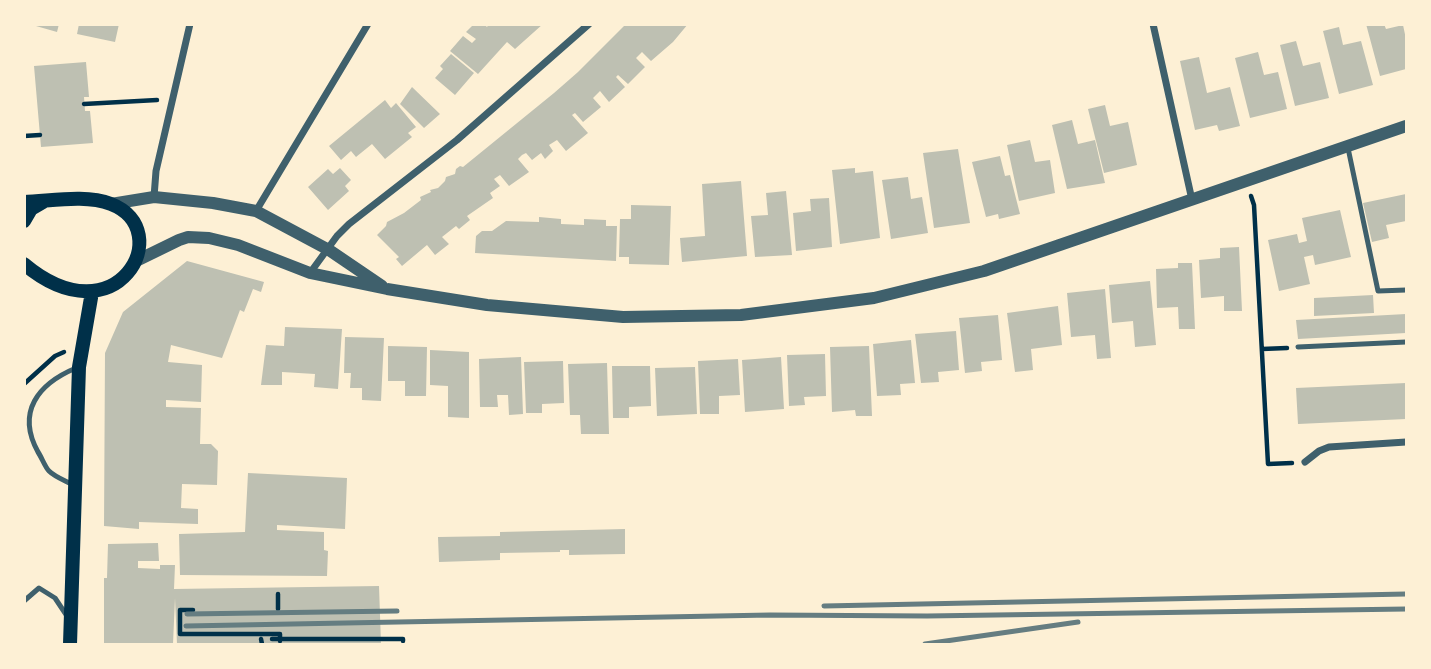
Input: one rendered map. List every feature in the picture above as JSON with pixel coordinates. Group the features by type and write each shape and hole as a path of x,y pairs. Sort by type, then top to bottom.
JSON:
{"main road":[{"path":"24,202 81,200 111,204 125,212 138,234 140,247 136,261 123,278 104,290 92,292 64,289 24,264"},
{"path":"24,221 31,209 45,202"},
{"path":"70,645 79,367 92,292"}],"street":[{"path":"154,197 156,171 190,24"},
{"path":"256,211 368,24"},
{"path":"310,273 349,224 457,140 589,24"},
{"path":"1153,24 1192,201"},
{"path":"136,261 179,240 197,237 238,245 310,273 487,305 623,317 741,315 874,298 972,274 1406,126"},
{"path":"111,204 154,197 201,201 256,211 329,250 387,289"},
{"path":"1305,462 1329,447 1406,442"}],"lane":[{"path":"1348,147 1378,291 1406,290"},
{"path":"1298,347 1406,342"},
{"path":"75,486 49,472 34,445 29,418 37,394 64,373 79,367"},
{"path":"24,601 39,588 55,598 71,620"}],"path":[{"path":"84,104 171,100"},
{"path":"24,136 40,135"},
{"path":"1247,182 1254,205 1268,464 1305,462"},
{"path":"1262,349 1298,347"},
{"path":"24,384 55,356 69,351"},
{"path":"278,594 278,609"},
{"path":"193,610 180,610 180,634 280,634 280,640"},
{"path":"272,639 306,642 403,640"}],"building":[{"path":"29,24 59,24 57,32"},
{"path":"79,24 119,24 115,42 77,34"},
{"path":"474,24 484,24 487,27 489,24 543,24 515,49 507,42 478,74 450,51 463,36 472,43 476,39 466,32"},
{"path":"626,24 688,24 673,42 651,61 642,52 636,58 645,67 628,84 618,75 616,77 625,87 609,102 600,91 593,98 601,107 583,122 575,113 572,115 588,133 566,151 557,140 549,145 553,151 545,159 541,153 532,160 526,153 522,155 518,159 529,172 509,186 500,175 494,179 500,186 490,193 493,198 467,216 470,220 459,229 456,226 442,237 449,244 435,255 427,245 402,266 396,259 399,257 377,235 387,222 404,213 421,200 420,197 431,192 430,190 438,188 446,177 455,174 456,169 463,167 554,93"},
{"path":"1366,24 1384,24 1386,29 1403,25 1406,69 1380,76"},
{"path":"1339,27 1343,45 1361,41 1373,85 1339,94 1323,31"},
{"path":"1296,41 1303,66 1320,62 1329,98 1295,106 1280,45"},
{"path":"1258,52 1264,75 1278,72 1287,109 1250,118 1235,58"},
{"path":"451,54 474,73 455,95 435,78 443,69 440,66"},
{"path":"1199,57 1207,93 1230,87 1240,126 1219,131 1217,125 1195,130 1180,61"},
{"path":"86,62 89,97 84,97 85,111 90,111 93,143 41,147 34,66"},
{"path":"412,87 440,114 424,128 400,104"},
{"path":"385,100 391,108 396,103 416,127 408,133 412,137 385,159 372,144 356,157 351,151 341,160 329,146"},
{"path":"1105,105 1110,126 1128,122 1137,165 1104,173 1088,109"},
{"path":"1072,120 1078,144 1095,140 1105,183 1067,189 1052,125"},
{"path":"1030,140 1035,162 1050,160 1055,193 1019,201 1007,145"},
{"path":"958,149 970,223 934,228 923,153"},
{"path":"1000,156 1005,176 1010,175 1020,214 999,219 998,214 986,217 972,162"},
{"path":"340,168 351,180 345,186 349,191 328,210 308,187 328,169 333,174"},
{"path":"855,168 855,173 873,171 880,238 840,244 832,170"},
{"path":"908,177 911,199 922,197 928,233 891,239 882,180"},
{"path":"741,181 747,256 682,262 680,238 705,236 702,184"},
{"path":"786,191 792,255 755,257 751,216 768,215 766,193"},
{"path":"1406,194 1406,221 1386,225 1389,238 1372,242 1363,203"},
{"path":"829,198 832,247 796,251 793,213 811,211 810,199"},
{"path":"631,205 671,206 669,265 629,264 629,257 619,257 620,219 631,219"},
{"path":"1340,210 1351,257 1315,265 1313,255 1304,257 1310,284 1279,291 1268,240 1297,234 1299,243 1307,241 1302,218"},
{"path":"539,217 561,219 561,224 584,225 584,219 606,220 606,226 617,226 616,261 475,253 476,236 482,231 492,231 506,221 539,222"},
{"path":"1239,247 1242,311 1224,311 1224,296 1201,298 1199,260 1220,258 1220,248"},
{"path":"187,261 264,282 261,292 253,289 244,312 240,310 222,358 171,345 168,362 202,365 201,402 166,400 166,407 201,408 200,444 211,444 218,451 217,485 182,484 181,508 198,509 198,524 139,522 139,529 104,526 105,353 123,312"},
{"path":"1178,263 1192,263 1195,329 1179,329 1178,307 1157,308 1156,269 1178,268"},
{"path":"1150,281 1156,345 1135,347 1133,321 1112,323 1109,285"},
{"path":"1105,289 1111,358 1097,359 1095,335 1071,337 1067,293"},
{"path":"1373,295 1374,313 1314,316 1314,298"},
{"path":"1058,306 1062,345 1031,349 1033,370 1015,372 1007,313"},
{"path":"1406,314 1406,333 1298,339 1296,320"},
{"path":"998,315 1002,360 981,362 982,371 965,373 959,318"},
{"path":"285,327 342,329 338,389 314,387 315,374 282,372 282,385 261,385 266,345 284,346"},
{"path":"956,331 959,370 938,372 939,382 921,383 915,334"},
{"path":"345,337 384,338 381,401 362,400 362,388 350,388 351,373 344,373"},
{"path":"911,340 915,383 900,384 901,395 877,396 873,344"},
{"path":"388,346 427,347 426,396 405,396 405,381 388,381"},
{"path":"869,346 872,416 856,416 855,410 832,412 830,347"},
{"path":"430,350 469,352 469,418 448,417 448,386 430,385"},
{"path":"825,354 826,396 804,397 805,405 789,406 787,355"},
{"path":"521,357 523,414 509,415 508,395 497,395 498,407 480,407 479,359"},
{"path":"781,357 784,409 745,412 742,360"},
{"path":"738,359 740,395 719,396 719,414 700,414 698,361"},
{"path":"563,361 564,403 542,404 542,413 526,413 524,362"},
{"path":"607,363 609,434 581,434 580,415 570,415 568,364"},
{"path":"612,366 650,366 651,406 629,407 629,418 613,418"},
{"path":"695,367 697,414 657,416 655,368"},
{"path":"1406,383 1406,419 1298,424 1296,388"},
{"path":"248,473 347,478 345,529 277,525 277,530 324,532 324,550 328,551 327,576 180,575 179,534 245,532"},
{"path":"625,529 625,554 569,555 569,550 560,550 500,553 500,560 439,562 438,537 500,536 500,532"},
{"path":"158,543 159,561 138,561 138,568 160,569 160,565 175,565 174,589 379,586 381,644 177,644 175,598 173,644 104,644 104,578 107,578 108,544"}],"railway":[{"path":"824,606 1406,594"},
{"path":"186,626 770,615 927,616 1406,609"},
{"path":"187,614 397,611"},
{"path":"925,644 1078,622"}]}
